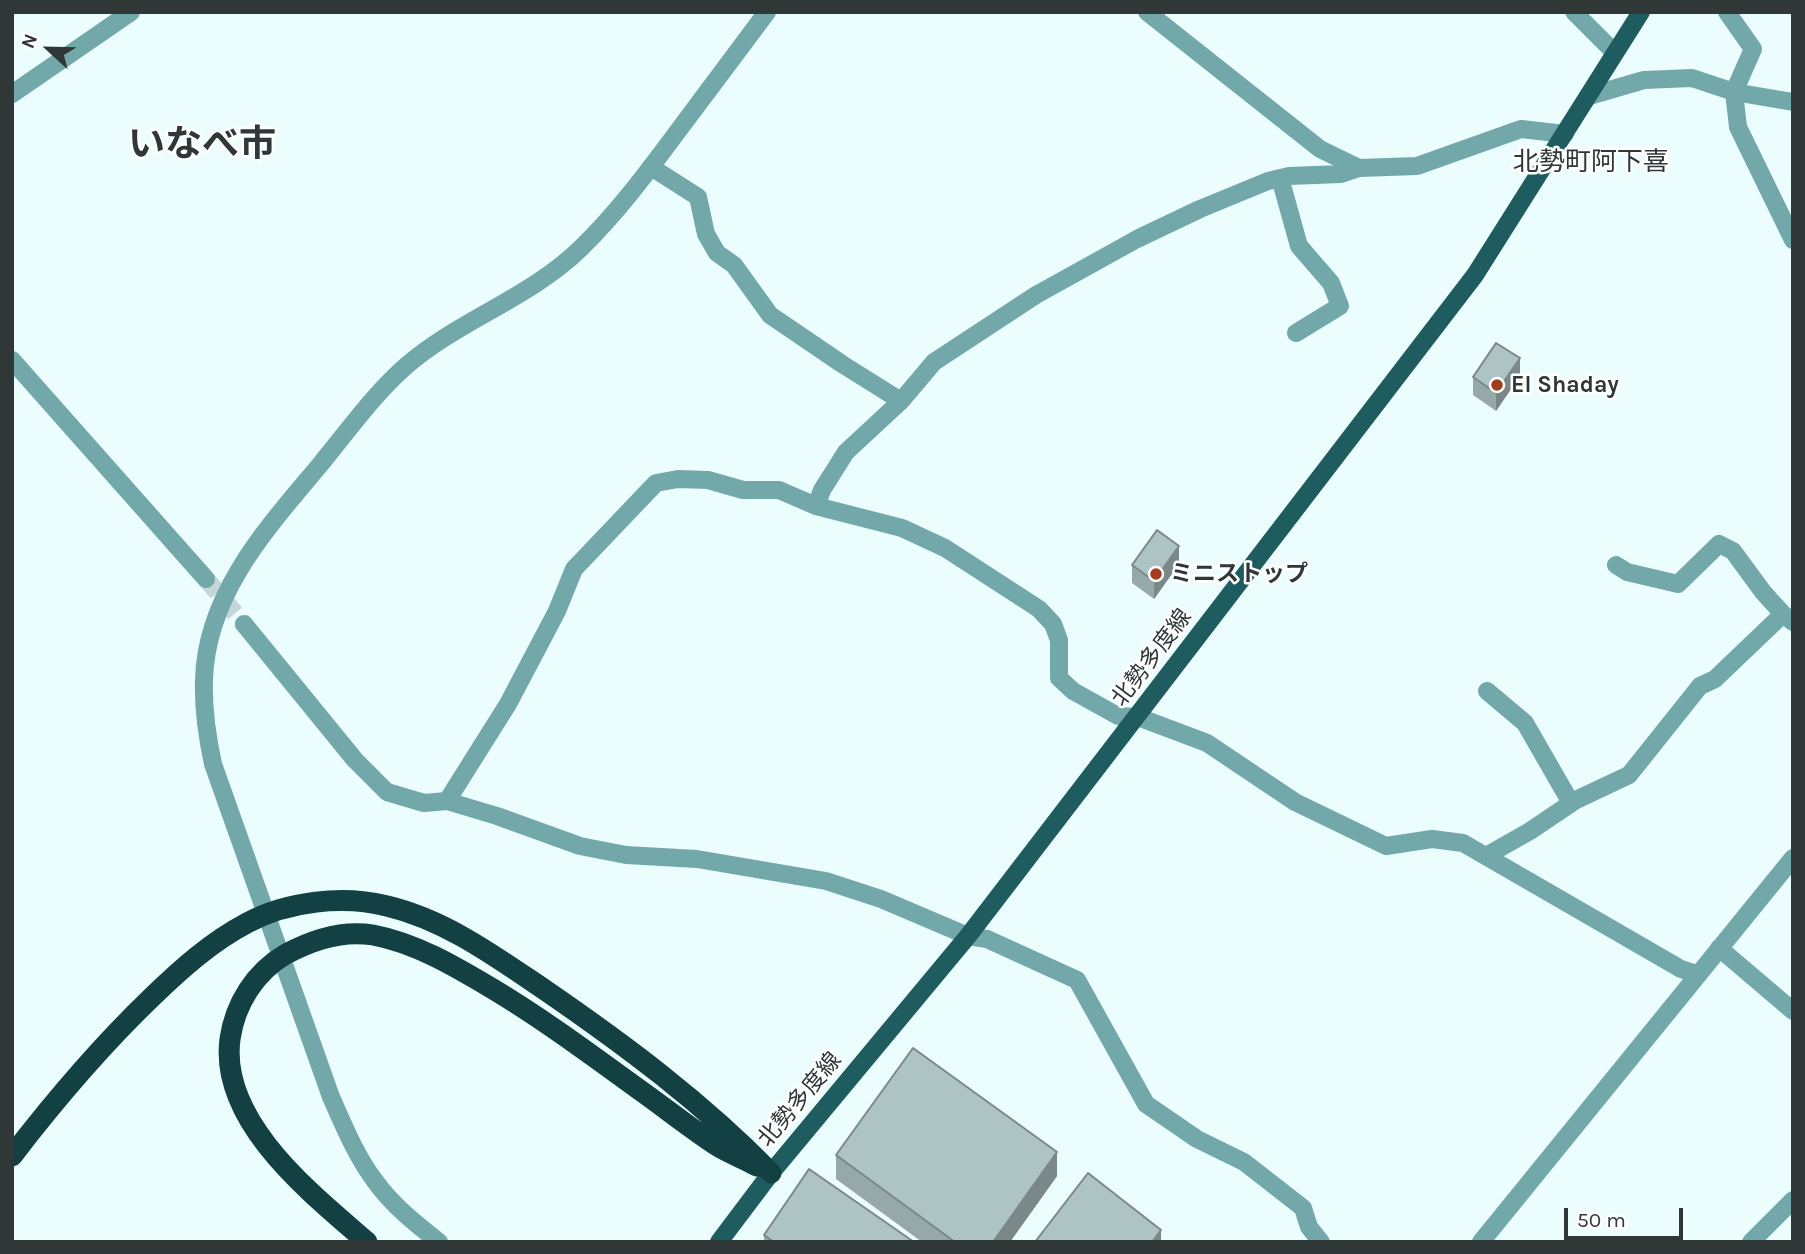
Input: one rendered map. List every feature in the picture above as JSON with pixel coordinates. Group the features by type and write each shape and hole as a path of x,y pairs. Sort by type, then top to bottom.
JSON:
{"highway":[{"path":"12,1156 97,1052 184,966 248,922 280,909 319,902 356,902 387,906 426,920 463,936 486,951 608,1033 730,1131 771,1173"},
{"path":"368,1242 275,1156 245,1111 235,1088 230,1064 234,1018 257,978 274,962 302,946 342,934 372,935 411,946 459,968 559,1031 719,1147 771,1173"}],"main road":[{"name":"北勢多度線","path":"719,1242 771,1173 968,936 1475,275 1641,12"}],"street":[{"path":"12,93 131,12"},
{"path":"439,1242 404,1214 375,1181 353,1144 331,1097 213,764 205,723 204,678 211,636 232,582 264,532 377,395 406,366 444,339 529,288 580,249 651,167 767,12"},
{"path":"1574,12 1615,53"},
{"path":"1727,12 1753,49 1734,92 1738,127 1793,240"},
{"path":"1148,13 1320,149 1359,168"},
{"path":"1589,96 1644,79 1692,78 1734,92 1793,102"},
{"path":"816,506 822,489 846,452 901,401 934,362 1036,295 1147,234 1200,209 1280,178 1341,174 1359,168 1417,166 1521,129 1565,134"},
{"path":"651,167 698,197 706,234 717,253 734,265 769,315 901,401"},
{"path":"1280,178 1299,246 1331,283 1340,306 1296,332"},
{"path":"12,360 206,579"},
{"path":"447,801 508,704 557,611 574,569 656,483 678,479 708,480 743,490 779,490 816,506 902,528 945,548 1039,609 1053,624 1059,640 1059,678 1073,691 1118,716 1138,717 1207,743 1295,802 1386,846 1432,839 1463,843 1681,969 1697,974"},
{"path":"1486,856 1571,803 1629,775 1700,686 1715,679 1788,618 1763,592 1733,551 1719,544 1678,584 1627,572 1616,565"},
{"path":"244,624 355,760 387,792 424,803 447,801 580,846 626,855 697,859 826,881 881,899 968,936 986,939 1077,980 1146,1104 1197,1139 1244,1162 1303,1208 1310,1227 1321,1242"},
{"path":"1487,691 1524,723 1571,803"},
{"path":"1481,1242 1793,858"},
{"path":"1719,948 1793,1011"},
{"path":"1751,1242 1793,1199"}],"building":[{"path":"1496,343 1520,358 1496,393 1473,377"},
{"path":"1157,530 1179,546 1154,581 1132,565"},
{"path":"913,1048 1057,1152 993,1242 955,1242 836,1155"},
{"path":"809,1169 914,1242 774,1242 764,1235"},
{"path":"1088,1173 1161,1230 1152,1242 1035,1242"}],"tunnel":[{"path":"206,579 244,624"}],"place":[{"name":"El Shaday","path":"1497,385"},
{"name":"ミニストップ","path":"1156,574"}],"district":[{"name":"いなべ市","path":"202,145"},
{"name":"北勢町阿下喜","path":"1591,163"}]}
